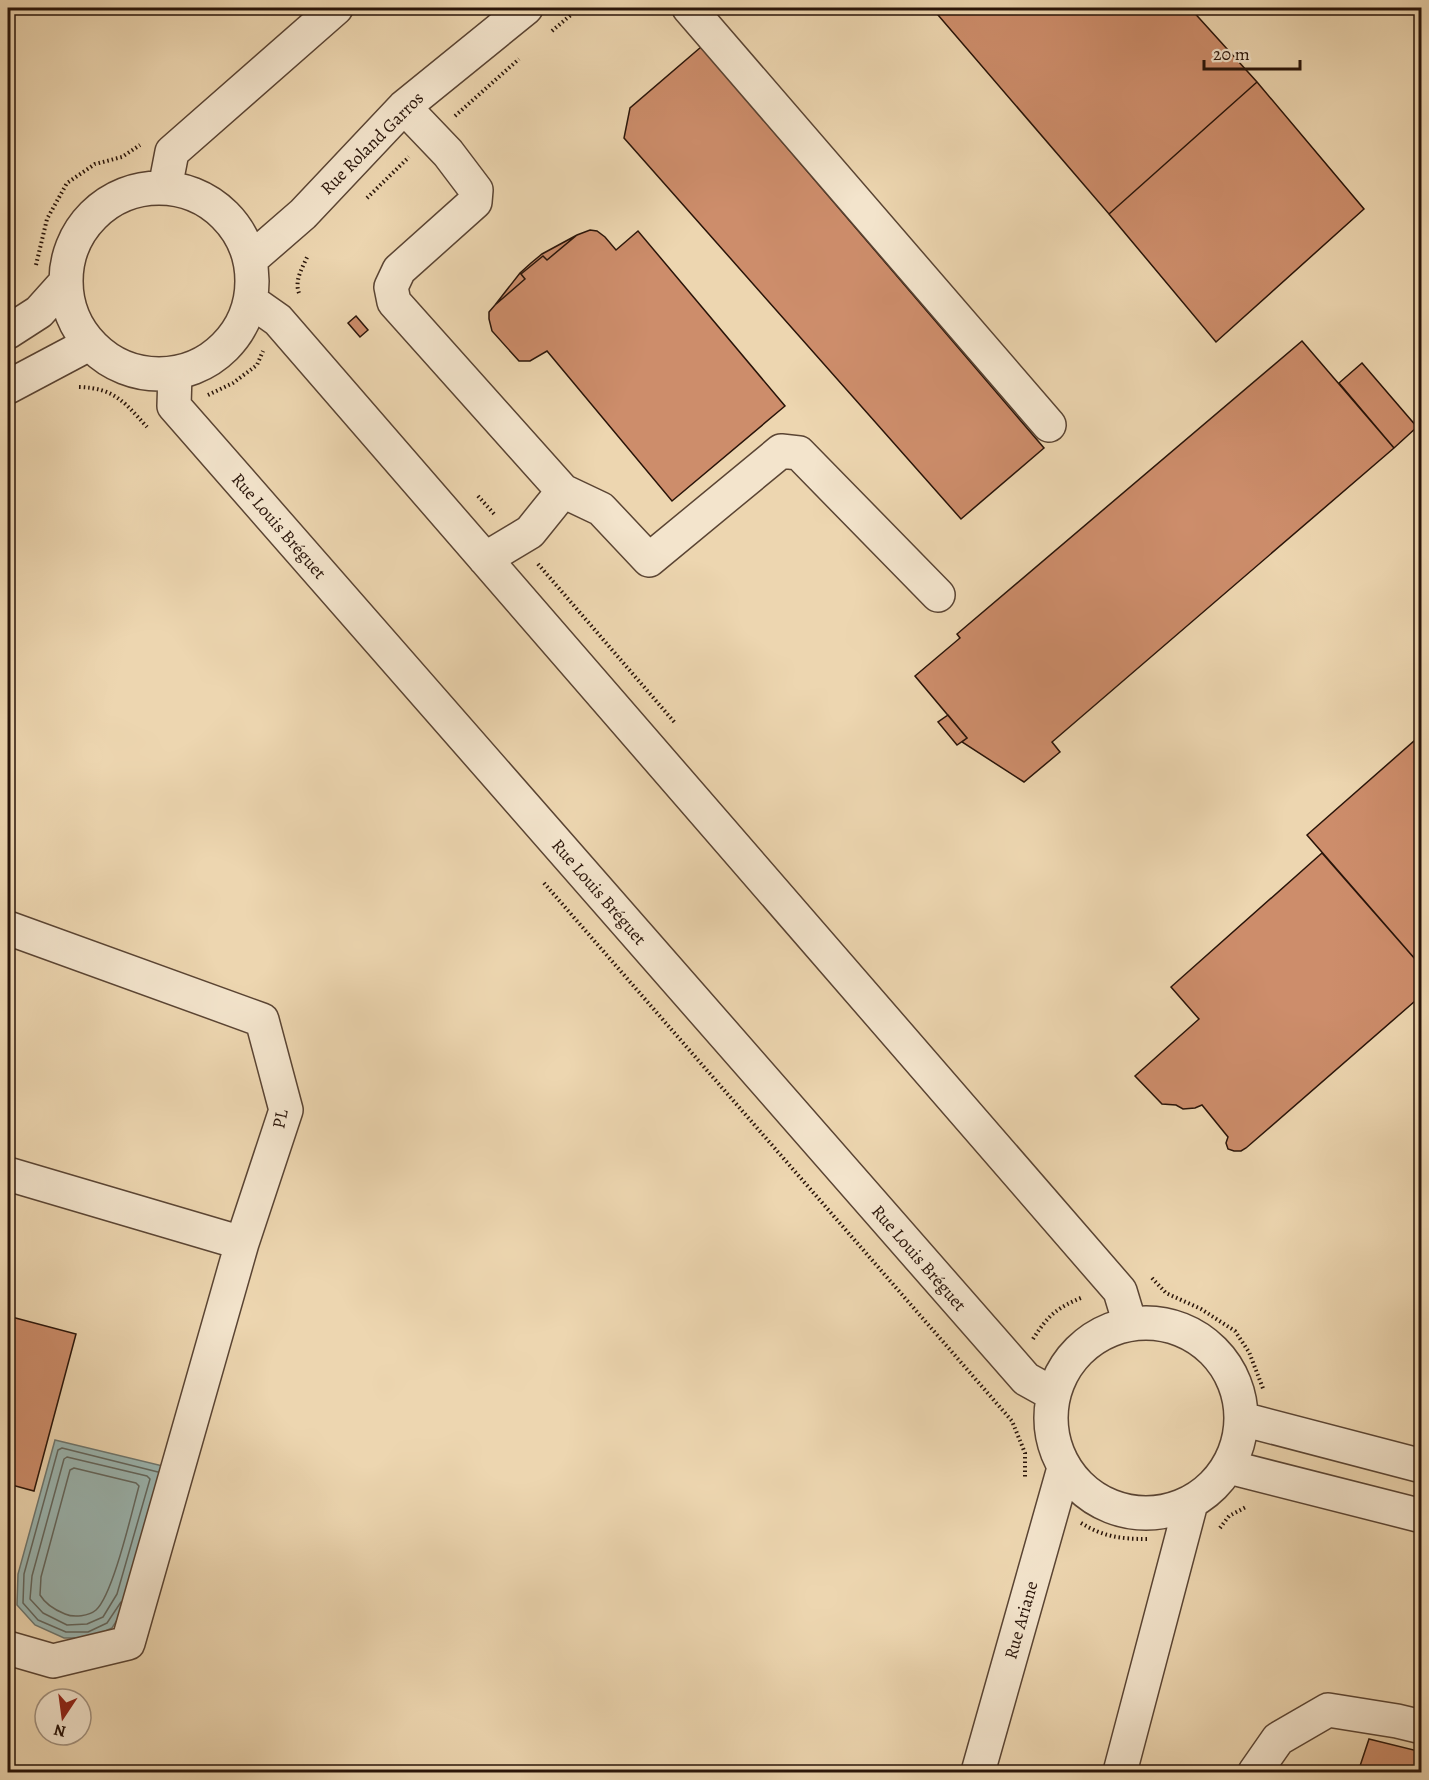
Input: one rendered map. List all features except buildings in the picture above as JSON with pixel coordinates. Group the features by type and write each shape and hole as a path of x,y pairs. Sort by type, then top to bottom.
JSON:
{"street":[{"path":"165,188 172,152 336,8"},
{"name":"Rue Roland Garros","path":"250,260 303,214 404,107 526,8"},
{"path":"688,8 1049,425"},
{"path":"404,107 448,153 476,190 475,202 399,270 391,287 394,302 563,491 601,509 649,560 781,452 799,453 938,595"},
{"path":"165,188 194,195 219,210 239,232 250,260 253,280 251,301 241,326 224,349 202,365 175,373 144,374 114,364 89,344 76,326 68,305 65,282 68,257 78,234 95,213 116,199 140,190 165,188"},
{"path":"8,332 39,312 65,282"},
{"path":"251,301 279,320 1120,1291 1130,1324"},
{"path":"8,387 89,344"},
{"path":"175,373 174,406 177,410"},
{"name":"Rue Louis Bréguet","path":"177,410 1039,1387"},
{"path":"485,559 530,532 563,491"},
{"name":"PL","path":"8,928 262,1020 285,1110 242,1243"},
{"path":"8,1174 242,1243 128,1643 53,1660 8,1648"},
{"path":"1158,1323 1185,1330 1209,1345 1227,1366 1239,1391 1242,1419 1239,1443 1229,1467 1213,1487 1191,1503 1163,1513 1134,1513 1107,1506 1082,1490 1064,1468 1053,1442 1050,1414 1039,1387 1067,1364 1084,1345 1105,1331 1130,1324 1158,1323"},
{"path":"1242,1419 1422,1466"},
{"path":"1229,1467 1422,1516"},
{"name":"Rue Ariane","path":"978,1773 1064,1468"},
{"path":"1120,1773 1191,1503"},
{"path":"1255,1773 1278,1739 1328,1710 1422,1727"}],"path":[{"path":"544,38 579,8"},
{"path":"366,199 432,135 527,53"},
{"path":"135,414 177,410 233,383 256,365 279,320 304,302 297,290 299,276 309,254"},
{"path":"70,389 80,387 100,389 123,400 151,432"},
{"path":"477,496 517,539 679,728"},
{"path":"538,876 1012,1421 1025,1453 1026,1492 1055,1501 1100,1534 1133,1539 1152,1539 1182,1534 1213,1542 1215,1534 1229,1516 1251,1505"},
{"path":"999,1406 1039,1387 1026,1351 1045,1320 1062,1306 1084,1297 1120,1291 1146,1271 1166,1293 1201,1309 1235,1331 1249,1352 1267,1398"}],"water":[{"path":"55,1440 167,1467 130,1600 112,1628 90,1638 64,1638 35,1625 17,1605 18,1574"}]}
